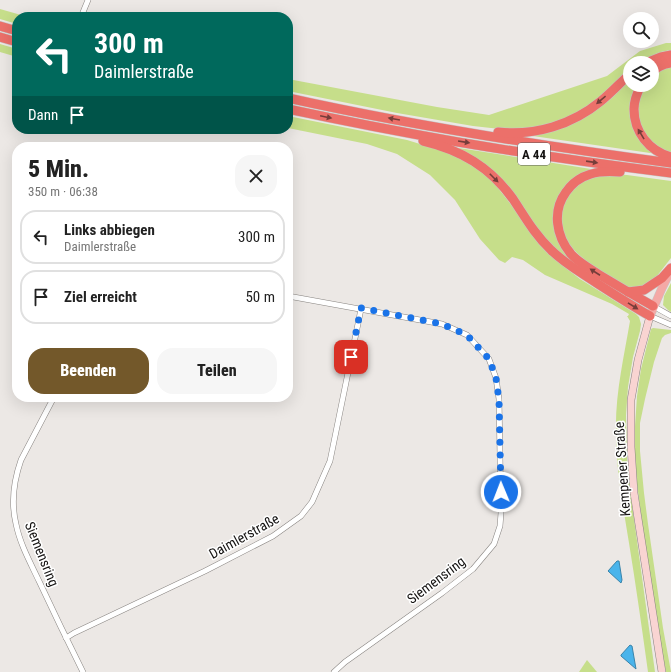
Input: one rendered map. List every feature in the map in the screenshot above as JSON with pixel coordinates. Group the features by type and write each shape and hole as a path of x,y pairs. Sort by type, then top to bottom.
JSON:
{"highway":[{"path":"0,26 12,30"},
{"path":"0,37 12,41"},
{"path":"659,58 671,55"},
{"path":"659,68 671,63"},
{"path":"433,126 455,125 508,133 545,129 565,123 586,111 602,100 623,80"},
{"path":"638,92 635,98 634,109 636,122 640,133 646,142 655,150 671,157"},
{"name":"A 44","path":"293,99 520,141 671,163"},
{"name":"A 44","path":"293,110 398,131 671,174"},
{"path":"398,131 410,137 444,146 478,164 503,187 534,232 558,256 572,268 650,316"},
{"path":"653,306 584,265 570,253 562,241 558,230 557,217 560,203 564,194 573,182 584,175 594,172 614,171 652,176 671,174"},
{"path":"628,292 644,290 662,278 671,269"}],"main road":[{"name":"Kempener Straße","path":"662,672 634,493 631,447 631,400 638,360 653,306 671,269"}],"street":[{"path":"83,12 88,0"},
{"name":"Siemensring","path":"293,297 361,308 442,324 467,335 489,359 496,378 499,400 501,513 500,526 494,544 473,569 345,662 334,672"},
{"path":"653,306 671,316"},
{"name":"Daimlerstraße","path":"66,638 273,536 301,516 312,502 330,461 361,308"},
{"path":"650,316 671,325"},
{"name":"Siemensring","path":"51,402 21,460 17,472 14,502 16,524 25,550 83,672"}],"green space":[{"path":"0,9 12,12 12,23 0,19"},
{"path":"671,43 671,50 652,56 633,56 640,51 650,48 659,48 659,45"},
{"path":"0,44 12,48 12,56 0,52"},
{"path":"623,64 623,75 589,105 567,118 548,125 509,130 473,126 397,113 293,92 293,80 437,107 489,115 607,76"},
{"path":"671,67 671,153 657,146 650,140 645,134 639,121 638,106 642,92 659,92 659,69"},
{"path":"623,82 623,92 637,92 632,117 657,154 526,135 565,125"},
{"path":"293,117 407,140 459,156 491,179 553,258 580,279 639,317 641,324 640,331 633,357 628,387 626,415 627,458 655,672 648,672 617,460 617,404 620,376 630,321 627,316 629,314 612,304 545,275 523,260 512,257 505,263 499,260 480,239 455,200 430,175 397,154 367,144 293,129"},
{"path":"458,149 591,169 560,198 563,246 621,291 619,293 551,247 509,191"},
{"path":"608,174 671,181 671,258 650,285 628,288 592,266 567,242 562,226 562,209 568,196 579,183 591,176"},
{"path":"671,283 671,312 663,305 664,296"},
{"path":"651,329 671,330 671,333 662,338 654,362 640,423 640,451 648,524 671,672 666,672 659,636 635,469 634,441 637,396 641,369"},
{"path":"587,660 597,672 579,672"}],"water":[{"path":"617,561 619,561 622,580 621,583 608,571"},
{"path":"630,645 632,646 636,669 621,656"}],"route":[{"path":"351,357 361,308 442,324 467,335 489,359 496,378 499,400 501,492"}]}
